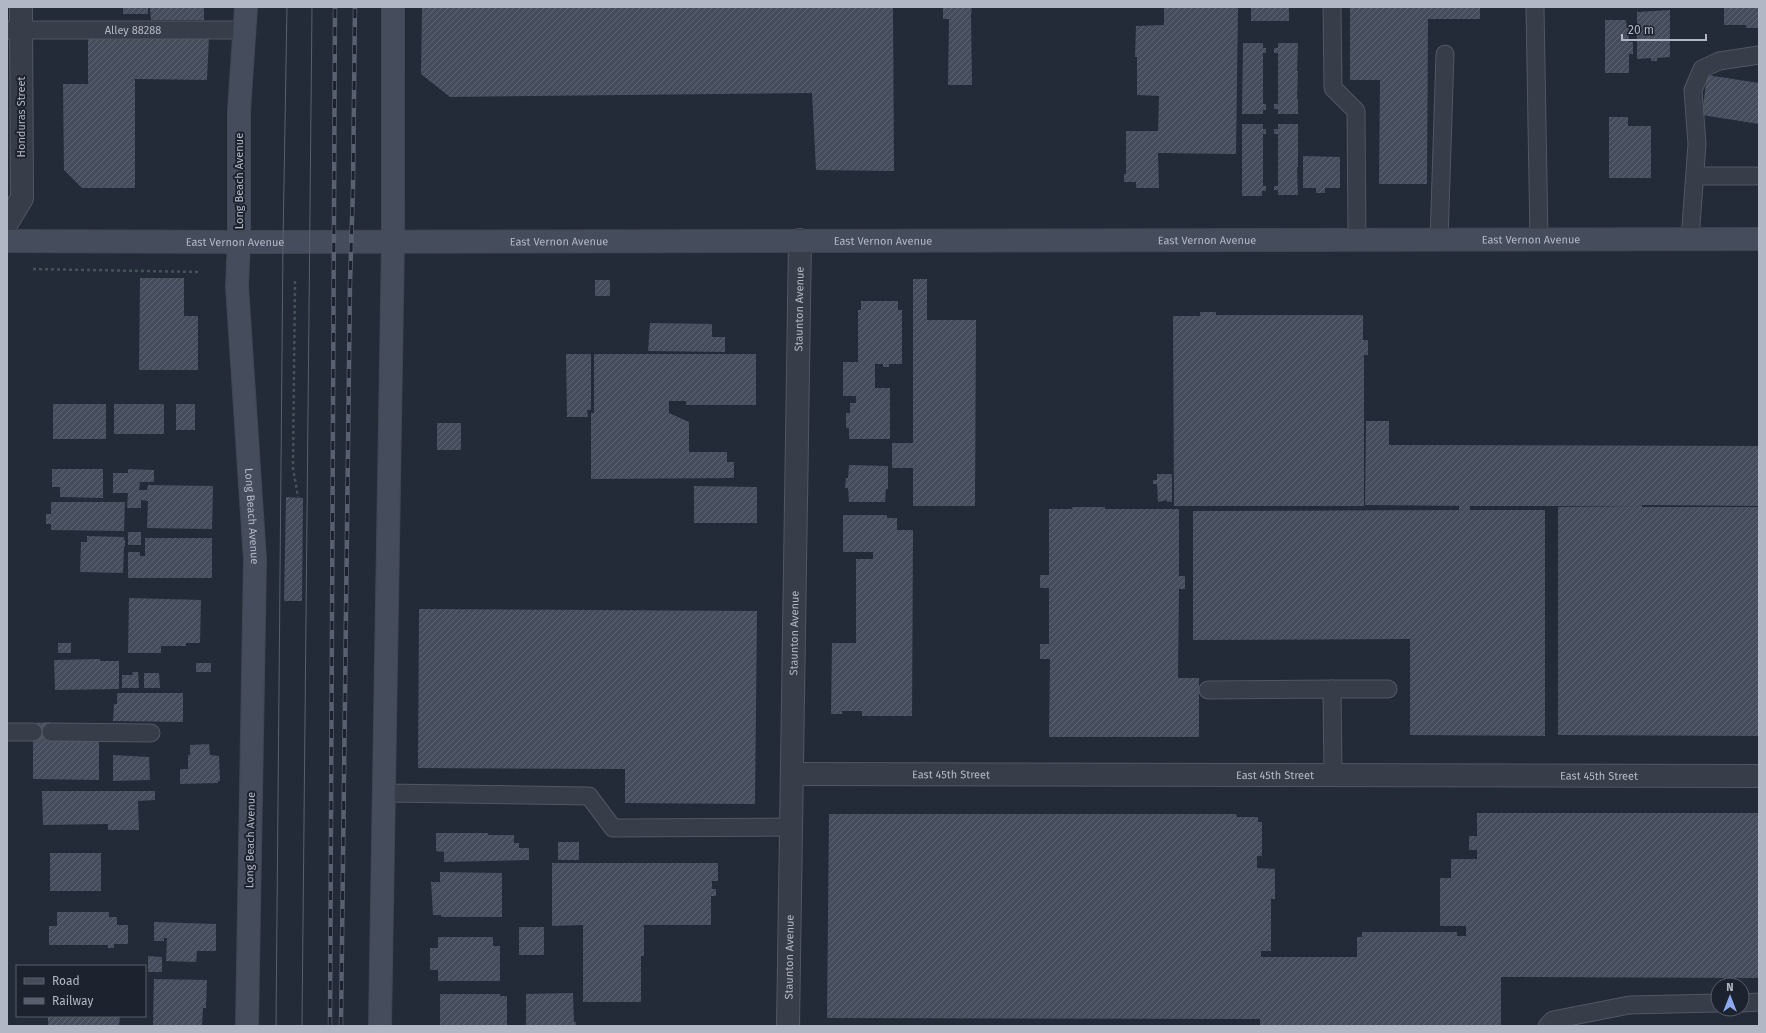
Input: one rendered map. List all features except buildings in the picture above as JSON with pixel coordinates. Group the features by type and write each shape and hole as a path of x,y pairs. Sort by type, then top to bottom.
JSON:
{"main road":[{"name":"Long Beach Avenue","path":"246,7 239,111 239,242 237,286 255,560 247,1026"},
{"path":"380,1026 393,241 393,7"},
{"name":"East Vernon Avenue","path":"7,241 239,242 1759,239"}],"street":[{"name":"Honduras Street","path":"7,223 22,198 14,30 21,7"},
{"name":"Staunton Avenue","path":"788,1026 800,240"},
{"name":"East 45th Street","path":"792,774 1759,776"}],"lane":[{"path":"1332,7 1333,88 1356,111 1358,240"},
{"path":"1534,7 1539,240"},
{"name":"Alley 88288","path":"14,30 244,30"},
{"path":"1439,240 1445,54"},
{"path":"1690,239 1697,144 1693,90 1702,70 1718,61 1759,55"},
{"path":"1695,176 1759,176"},
{"path":"1332,689 1333,775"},
{"path":"1208,690 1388,689"},
{"path":"7,732 33,732"},
{"path":"51,732 150,733"},
{"path":"385,793 589,796 613,828 791,827"},
{"path":"1547,1026 1553,1020 1629,1006 1710,1003"}],"path":[{"path":"32,269 199,272"},
{"path":"295,281 293,468 298,497"}],"tram line":[{"path":"276,1026 283,242 287,7"},
{"path":"302,1026 312,7"}],"railway":[{"path":"330,1026 335,7"},
{"path":"341,1026 350,283 353,188 355,7"}]}
